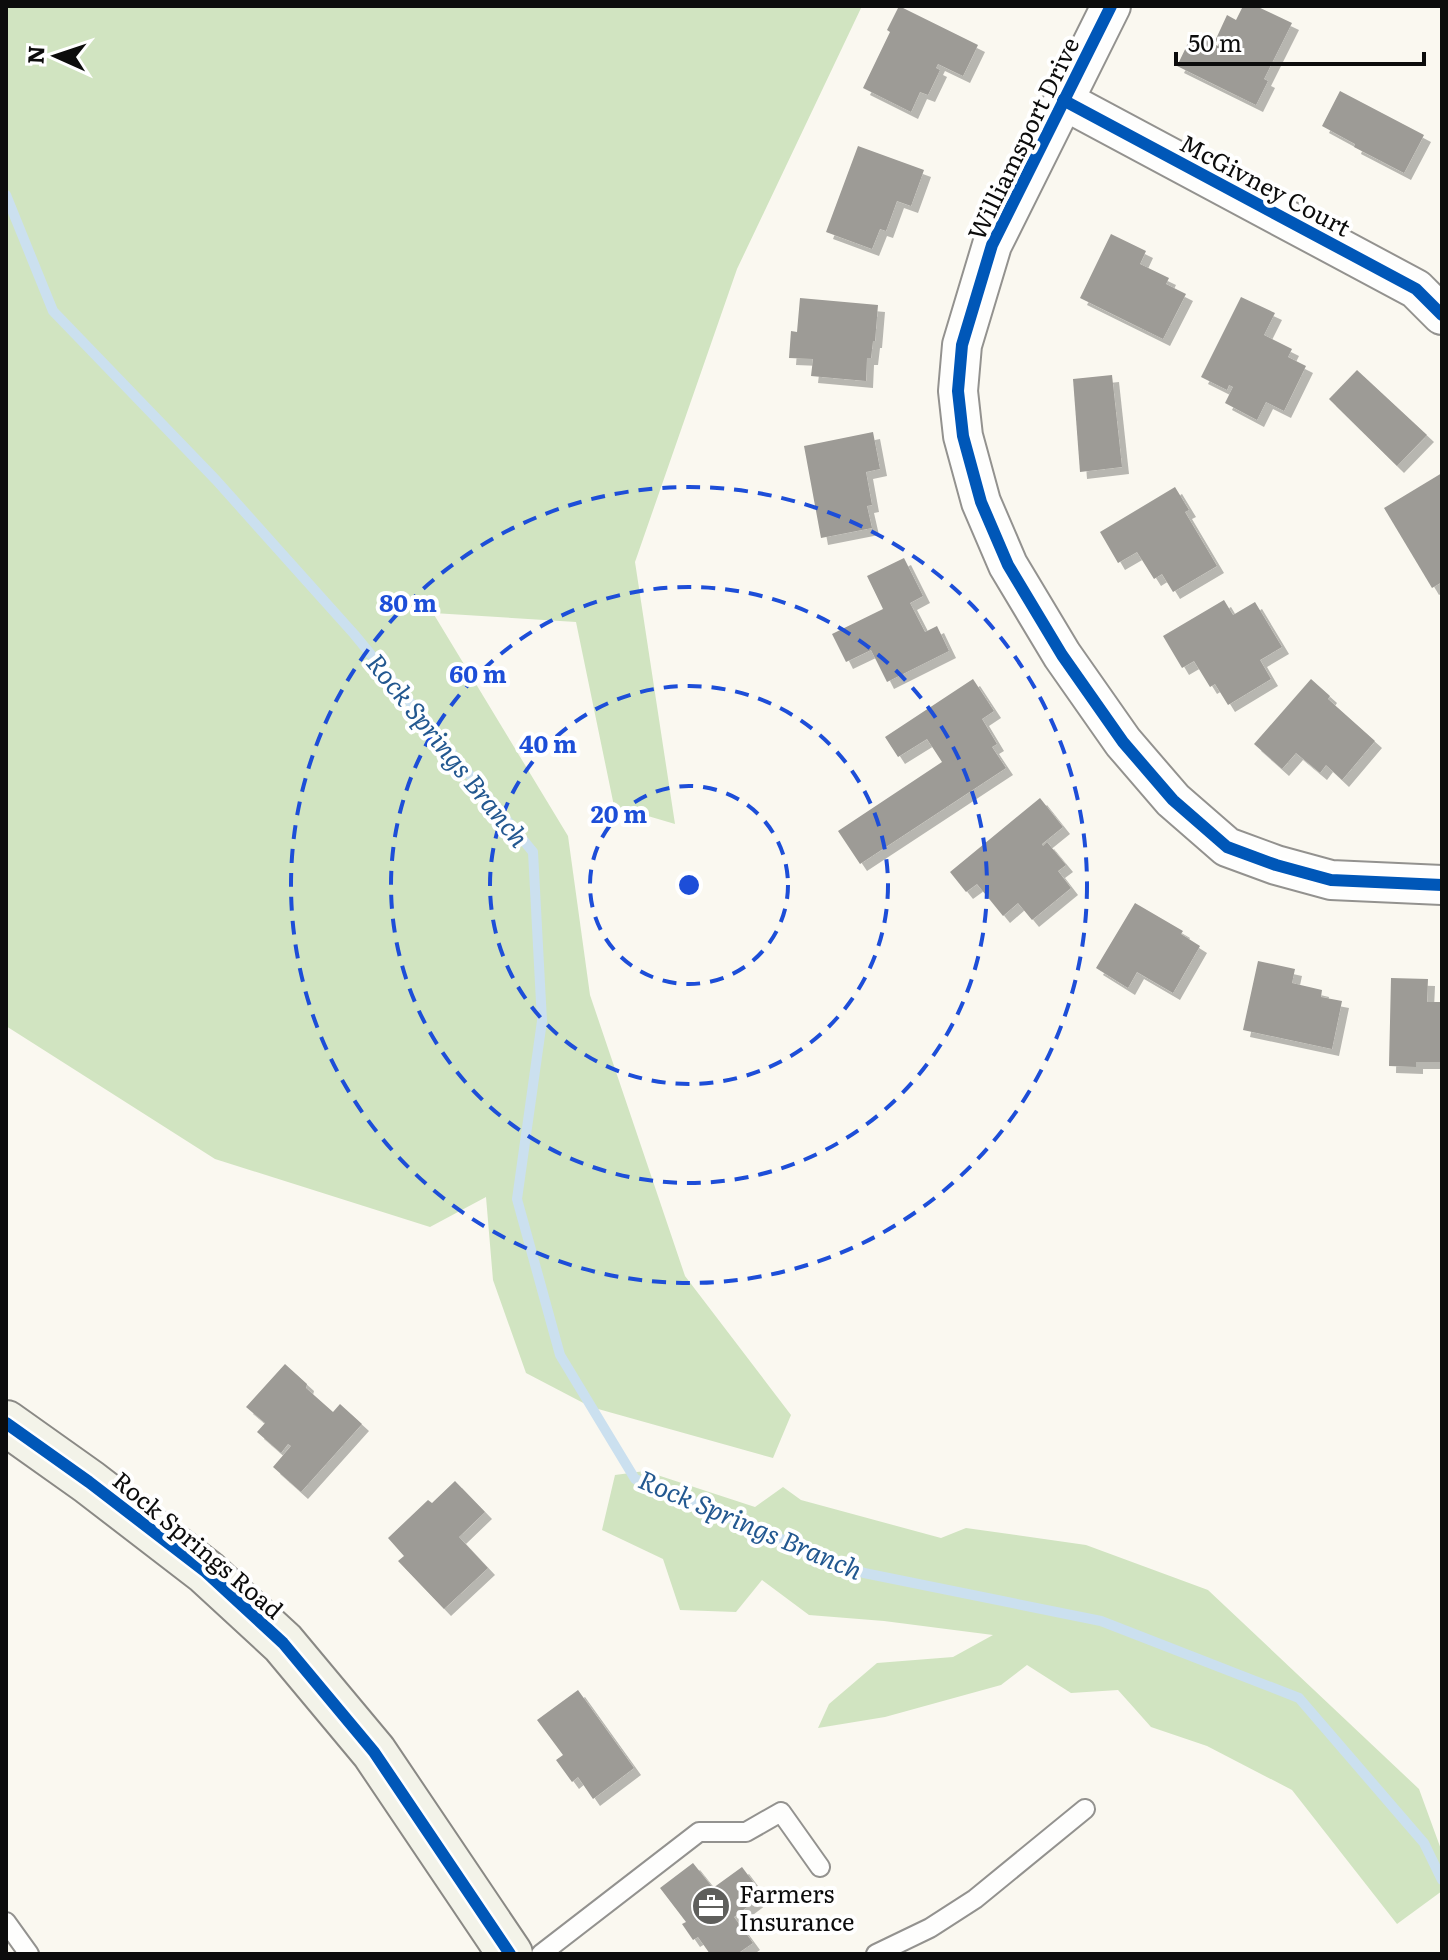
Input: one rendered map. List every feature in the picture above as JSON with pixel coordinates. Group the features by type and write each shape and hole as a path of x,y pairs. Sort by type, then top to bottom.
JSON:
{"street":[{"name":"Williamsport Drive","path":"1111,6 992,245 962,345 958,391 963,436 981,502 1008,565 1062,655 1123,742 1173,800 1227,847 1331,880 1442,885"},
{"name":"McGivney Court","path":"1063,100 1416,289 1442,315"},
{"name":"Rock Springs Road","path":"6,1423 206,1572 283,1643 374,1752 510,1954"}],"lane":[{"path":"876,1954 930,1928 975,1899 1085,1809"},
{"path":"541,1954 699,1832 746,1832 781,1812 820,1867"},
{"path":"6,1922 29,1954"}],"green space":[{"path":"6,6 862,6 737,269 635,562 675,824 614,806 576,622 433,613 568,836 590,995 685,1276 791,1415 773,1458 591,1407 526,1373 493,1280 486,1197 430,1227 215,1159 6,1026"},
{"path":"645,1471 755,1507 783,1487 801,1500 941,1538 966,1528 1086,1545 1208,1590 1419,1789 1442,1852 1442,1891 1397,1924 1292,1790 1207,1746 1151,1727 1118,1690 1071,1693 1027,1665 1001,1685 885,1717 818,1728 829,1704 877,1663 953,1657 993,1635 809,1615 762,1580 736,1612 680,1610 663,1559 602,1530 615,1475"}],"building":[{"path":"899,6 978,45 963,76 938,64 936,68 940,70 928,95 920,92 911,112 863,88"},
{"path":"1243,6 1256,6 1292,23 1264,79 1268,81 1256,105 1177,66 1193,33 1218,46 1219,43 1215,41 1227,15 1236,20"},
{"path":"1340,91 1424,135 1404,173 1322,126"},
{"path":"858,146 924,170 911,206 897,201 886,231 880,229 872,249 826,232"},
{"path":"1111,234 1146,251 1140,264 1169,278 1166,284 1186,294 1163,339 1080,298"},
{"path":"1241,297 1275,313 1264,335 1292,349 1288,357 1306,366 1284,411 1266,402 1257,420 1225,403 1233,387 1229,385 1227,390 1201,377"},
{"path":"800,298 878,305 875,341 871,358 867,358 866,381 811,376 813,359 789,358 791,331 797,332"},
{"path":"1357,370 1427,435 1397,466 1329,399"},
{"path":"1112,375 1122,467 1080,472 1073,379"},
{"path":"873,432 880,469 866,472 872,505 867,506 872,528 821,538 804,446"},
{"path":"1442,473 1442,582 1432,588 1384,508"},
{"path":"1175,487 1189,510 1185,512 1217,566 1173,592 1162,574 1154,579 1137,552 1118,563 1100,532"},
{"path":"904,558 923,596 910,603 925,632 937,626 949,651 887,682 871,650 846,662 832,634 883,609 867,576"},
{"path":"1224,600 1233,615 1255,602 1282,647 1260,660 1271,679 1228,705 1215,684 1210,687 1194,661 1182,668 1163,636"},
{"path":"973,679 994,711 982,719 997,744 992,747 1006,768 860,864 838,831 942,762 927,739 898,757 885,737"},
{"path":"1311,679 1330,696 1328,699 1375,741 1342,780 1326,765 1320,773 1296,753 1282,769 1254,744"},
{"path":"1040,798 1063,827 1042,844 1047,842 1066,865 1058,871 1071,888 1032,920 1018,903 1003,916 977,884 966,892 950,872"},
{"path":"1135,903 1183,931 1181,934 1200,946 1173,993 1137,972 1128,988 1096,968"},
{"path":"1258,961 1295,969 1292,983 1322,990 1321,997 1342,1001 1332,1049 1243,1030"},
{"path":"1391,978 1428,979 1427,1002 1442,1002 1442,1062 1416,1062 1416,1067 1389,1066"},
{"path":"285,1364 333,1412 340,1404 362,1424 301,1492 273,1467 291,1446 288,1444 281,1453 257,1432 265,1423 246,1407"},
{"path":"455,1481 485,1512 459,1537 488,1568 444,1609 398,1561 404,1556 388,1538 428,1500 432,1503"},
{"path":"578,1690 634,1768 593,1799 578,1777 572,1782 556,1760 563,1755 537,1720"},
{"name":"Farmers Insurance","path":"693,1863 713,1888 742,1867 763,1895 734,1917 753,1943 737,1954 710,1954 698,1937 693,1940 682,1924 686,1922 660,1888"}],"waterway":[{"name":"Rock Springs Branch","path":"6,195 53,311 216,480 354,634 533,852 542,1021 517,1199 560,1355 635,1479 864,1573 1101,1621 1299,1698 1424,1843 1442,1880"}],"cycle path":[{"path":"1111,6 992,245 962,345 958,391 963,436 981,502 1008,565 1062,655 1123,742 1173,800 1227,847 1331,880 1442,885"},
{"path":"1063,100 1416,289 1442,315"},
{"path":"6,1423 206,1572 283,1643 374,1752 510,1954"}],"place":[{"name":"Farmers Insurance","path":"711,1906"}]}
